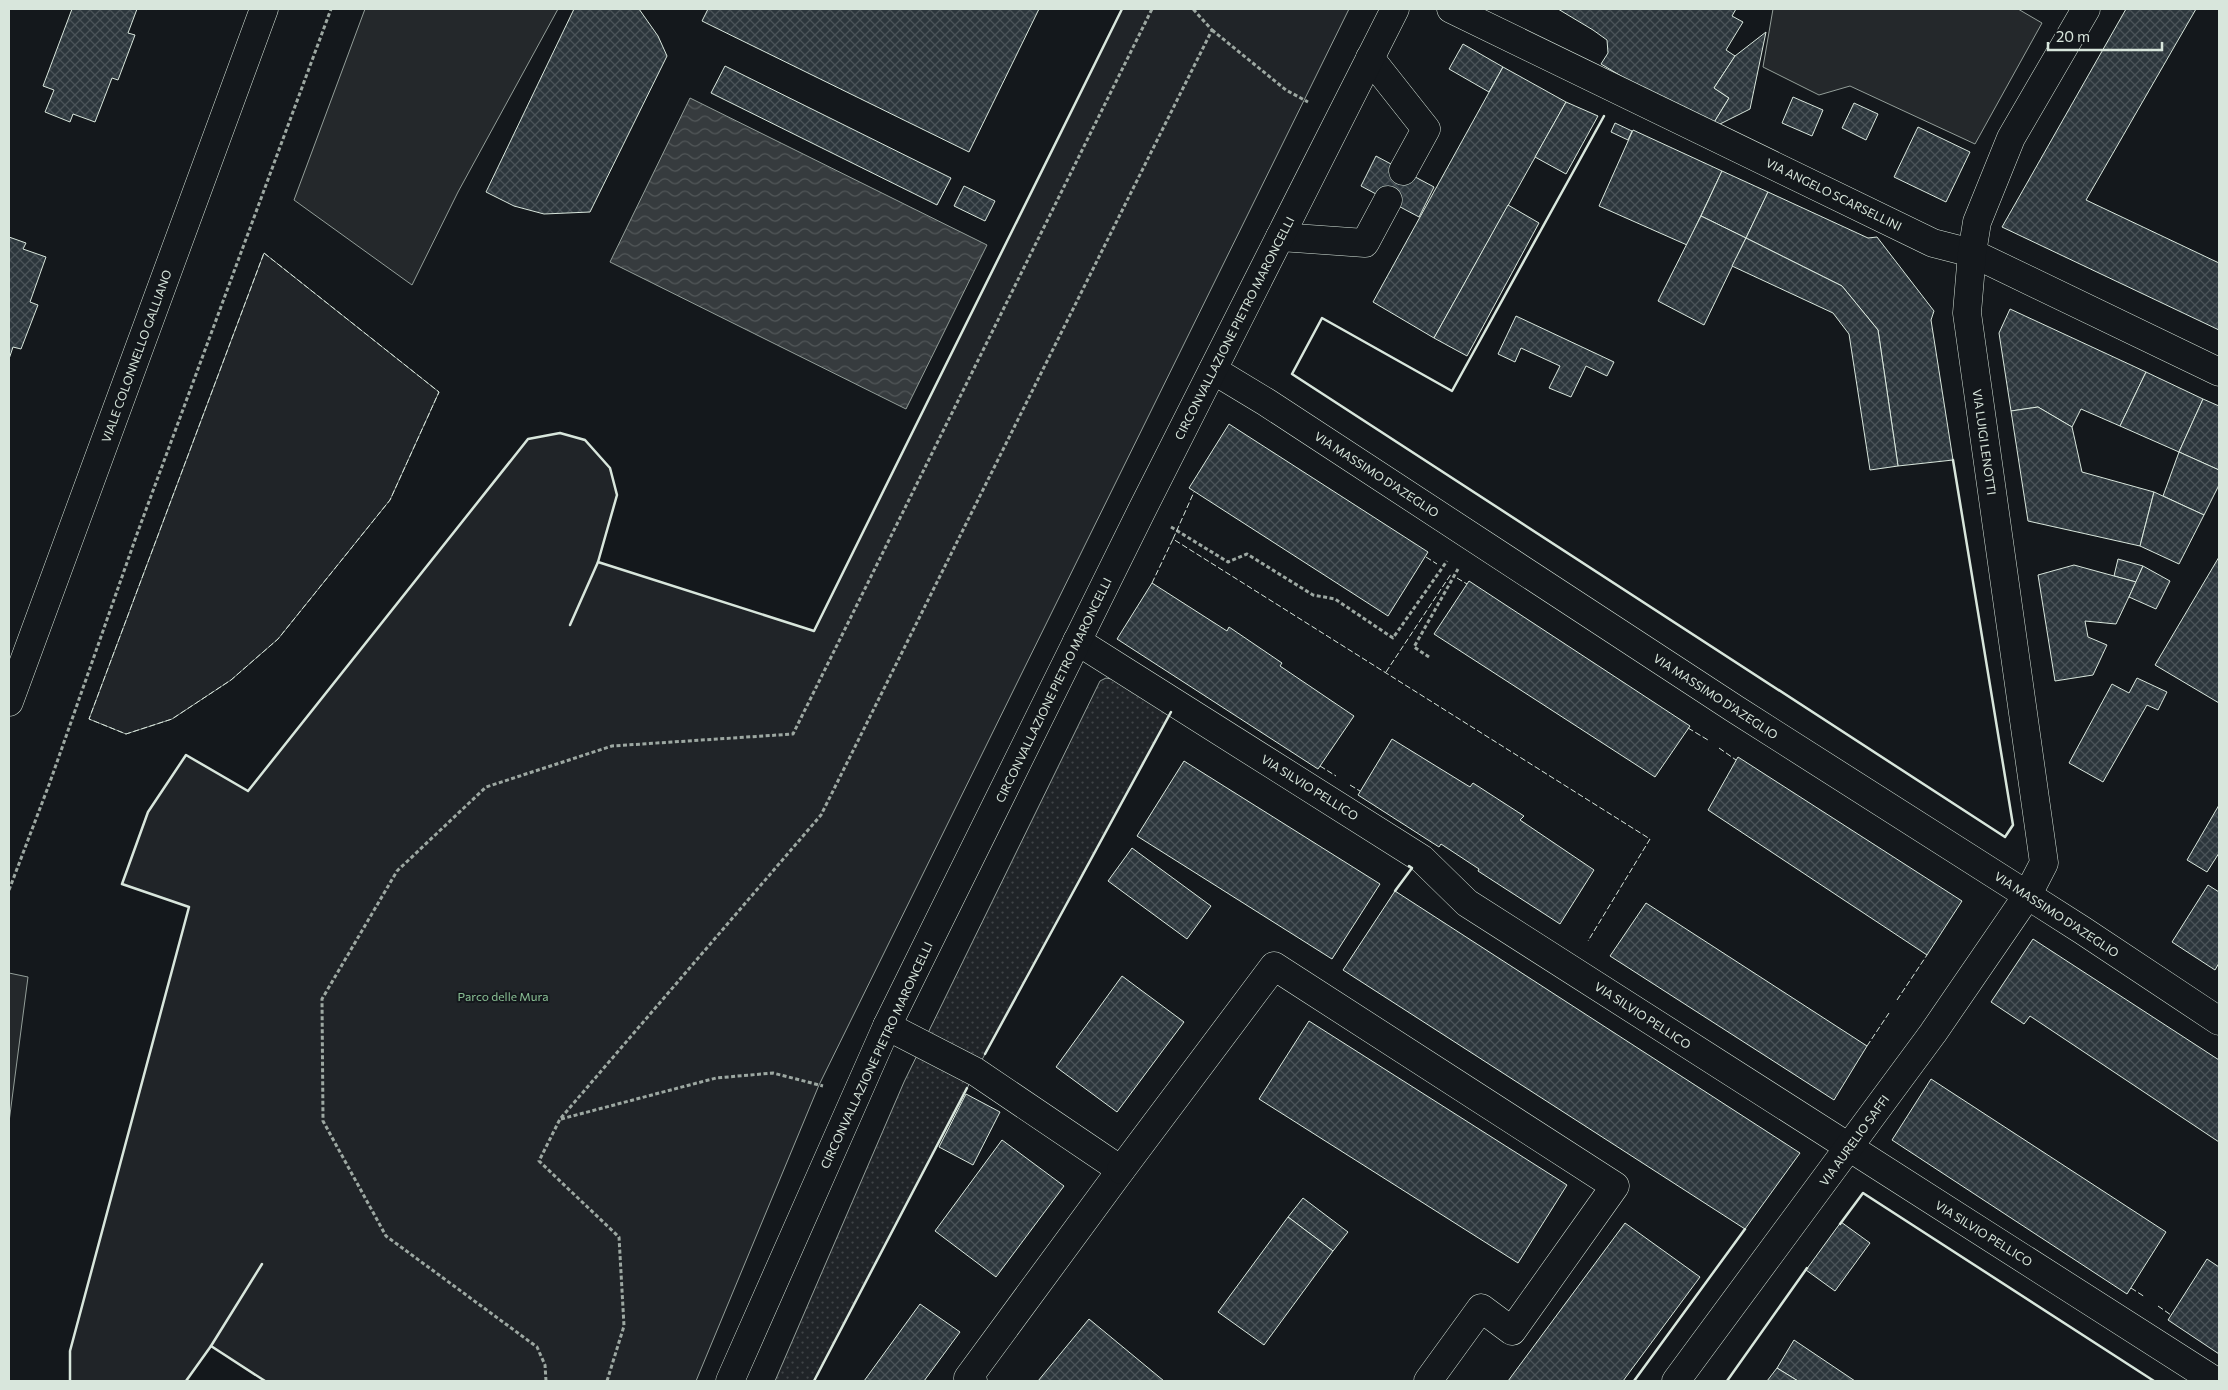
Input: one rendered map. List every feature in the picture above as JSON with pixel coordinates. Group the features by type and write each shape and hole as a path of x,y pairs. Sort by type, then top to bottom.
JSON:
{"street":[{"name":"VIALE COLONNELLO GALLIANO","path":"9,702 264,9"},
{"name":"CIRCONVALLAZIONE PIETRO MARONCELLI","path":"730,1381 887,1026 1077,641 1395,9"},
{"name":"VIA ANGELO SCARSELLINI","path":"1451,9 1933,243 1972,253 2219,372"},
{"name":"VIA LUIGI LENOTTI","path":"2027,896 2044,864 1967,314 1972,253 1977,222 2011,138 2086,9"},
{"path":"1370,58 1426,129 1403,171"},
{"path":"1280,237 1365,242 1388,200"},
{"name":"VIA MASSIMO D'AZEGLIO","path":"1213,370 1275,408 1735,709 2219,1020"},
{"name":"VIA SILVIO PELLICO","path":"1077,641 1422,860 1467,903 2215,1381"},
{"name":"VIA AURELIO SAFFI","path":"1676,1381 1933,1033 2027,896"},
{"path":"973,1381 968,1378 1274,966 1616,1186 1512,1332 1481,1308 1428,1381"},
{"path":"887,1026 976,1072 1121,1170"}],"path":[{"path":"9,890 50,782 137,534 331,9"},
{"path":"546,1381 545,1364 537,1347 386,1236 323,1121 322,999 396,871 486,787 612,746 793,734 1152,9"},
{"path":"1193,9 1212,30 1286,90 1308,102"},
{"path":"607,1381 624,1326 619,1238 539,1161 560,1119 821,815 1212,30"},
{"path":"1167,525 1228,562 1247,554 1313,595 1335,599 1393,638 1450,556"},
{"path":"1429,657 1414,646 1461,564"},
{"path":"560,1119 716,1078 773,1073 823,1086"}],"green space":[{"name":"Parco delle Mura","path":"1122,9 1349,9 819,1085 696,1381 265,1381 211,1346 186,1381 70,1381 70,1351 189,907 122,884 148,812 186,755 248,791 528,439 560,433 585,440 610,468 617,495 598,562 814,631"},
{"path":"264,253 439,392 390,500 278,639 231,680 172,719 126,734 89,719"},
{"path":"1106,678 1117,680 1171,712 985,1054 814,1381 775,1381 904,1082 1100,681"}],"shaded area":[{"path":"365,9 558,9 458,192 412,285 294,200"},
{"path":"1773,9 2018,9 2042,23 1975,144 1850,86 1819,95 1763,67"},
{"path":"9,973 28,977 9,1122"}],"water":[{"path":"690,98 987,245 906,409 610,262"}],"building":[{"path":"72,9 137,9 128,33 135,35 118,80 112,78 95,122 73,114 70,122 45,112 54,90 43,86"},
{"path":"574,9 639,9 658,36 667,56 590,212 544,214 514,206 486,192"},
{"path":"708,9 1039,9 969,152 702,21"},
{"path":"1558,9 1736,9 1732,16 1743,22 1726,50 1735,56 1714,88 1729,98 1710,129 1601,64 1608,53 1607,40"},
{"path":"2126,9 2196,9 2086,200 2219,263 2219,330 2002,227"},
{"path":"1766,32 1750,109 1710,129 1729,98 1714,88 1735,56"},
{"path":"1463,44 1503,67 1489,92 1449,69"},
{"path":"725,66 951,178 937,205 711,93"},
{"path":"1503,67 1566,102 1434,338 1373,302"},
{"path":"1793,97 1823,110 1812,136 1782,123"},
{"path":"1566,102 1598,116 1566,174 1535,157"},
{"path":"1854,103 1878,114 1866,140 1842,128"},
{"path":"1615,123 1632,131 1628,140 1611,132"},
{"path":"1918,127 1970,152 1946,202 1894,177"},
{"path":"1633,130 1722,171 1687,245 1599,206"},
{"path":"1376,156 1434,187 1419,217 1361,186"},
{"path":"1722,171 1768,192 1746,238 1701,216"},
{"path":"964,186 995,201 985,221 954,206"},
{"path":"1768,192 1868,238 1877,237 1934,311 1931,320 1953,460 1898,466 1878,330 1842,286 1746,238"},
{"path":"1508,205 1539,223 1467,356 1434,338"},
{"path":"1701,216 1746,238 1704,325 1658,301"},
{"path":"9,237 26,243 23,249 46,257 30,302 38,305 21,349 13,347 9,359"},
{"path":"1746,238 1842,286 1878,330 1898,466 1870,470 1849,334 1833,313 1732,266"},
{"path":"2010,309 2146,372 2120,426 2081,409 2072,427 2038,407 2011,411 1999,333"},
{"path":"1516,316 1614,362 1607,376 1586,366 1571,397 1549,388 1560,366 1521,348 1515,362 1498,354"},
{"path":"2146,372 2203,399 2179,452 2120,426"},
{"path":"2203,399 2219,406 2219,470 2179,452"},
{"path":"2038,407 2072,427 2082,472 2154,492 2140,546 2028,521 2011,411"},
{"path":"1229,424 1428,552 1388,616 1189,488"},
{"path":"2179,452 2219,470 2219,485 2204,515 2163,496"},
{"path":"2154,492 2204,515 2179,564 2140,546"},
{"path":"2219,557 2219,703 2155,665"},
{"path":"2118,559 2143,566 2136,582 2114,576"},
{"path":"2074,565 2136,582 2116,624 2085,621 2088,637 2107,645 2093,675 2055,681 2038,575"},
{"path":"2143,566 2170,581 2156,609 2129,597"},
{"path":"1469,581 1690,726 1655,777 1434,634"},
{"path":"1152,583 1227,631 1229,627 1282,663 1280,666 1354,716 1318,769 1117,639"},
{"path":"2137,678 2167,692 2158,710 2147,705 2103,782 2069,763 2112,684 2129,693"},
{"path":"1392,739 1470,787 1473,783 1524,816 1520,820 1594,870 1560,924 1478,871 1479,869 1441,844 1439,847 1358,795"},
{"path":"1738,757 1962,901 1927,955 1708,810"},
{"path":"1184,761 1380,884 1332,959 1137,836"},
{"path":"2219,805 2219,853 2207,872 2187,860"},
{"path":"1132,848 1211,906 1187,939 1108,881"},
{"path":"2208,885 2219,892 2219,963 2215,970 2172,942"},
{"path":"1395,891 1800,1153 1745,1229 1343,970"},
{"path":"1646,903 1867,1046 1834,1100 1610,956"},
{"path":"2033,939 2219,1060 2219,1142 2030,1016 2024,1024 1991,1002"},
{"path":"1122,976 1184,1022 1117,1112 1056,1067"},
{"path":"1309,1021 1567,1185 1518,1263 1259,1099"},
{"path":"1931,1079 2166,1232 2127,1294 1892,1140"},
{"path":"966,1094 1000,1112 973,1165 939,1147"},
{"path":"1002,1140 1064,1186 996,1277 935,1231"},
{"path":"1303,1198 1348,1232 1333,1251 1288,1217"},
{"path":"1288,1217 1333,1251 1264,1345 1218,1312"},
{"path":"1841,1222 1870,1243 1835,1291 1806,1270"},
{"path":"1625,1223 1700,1277 1623,1381 1508,1381"},
{"path":"2207,1259 2219,1267 2219,1354 2168,1320"},
{"path":"920,1304 960,1332 924,1381 864,1381"},
{"path":"1089,1319 1164,1381 1038,1381"},
{"path":"1794,1340 1855,1381 1798,1381 1777,1368"},
{"path":"1777,1368 1798,1381 1767,1381"}],"fence":[{"path":"264,253 439,392 390,500 278,639 231,680 172,719 126,734 89,719 264,253"},
{"path":"1173,539 1194,492"},
{"path":"1152,583 1173,539 1650,839 1588,941"},
{"path":"1426,557 1437,564"},
{"path":"1386,672 1451,574"},
{"path":"1457,578 1467,584"},
{"path":"1688,728 1708,740"},
{"path":"1719,748 1736,760"},
{"path":"1320,766 1336,776"},
{"path":"1350,785 1360,791"},
{"path":"1897,1000 1927,955"},
{"path":"1867,1046 1889,1013"},
{"path":"2131,1288 2145,1297"},
{"path":"2158,1306 2171,1315"}],"wall":[{"path":"70,1381 70,1351 189,907 122,884 148,812 186,755 248,791 528,439 560,433 585,440 610,468 617,495 598,562 814,631 1122,9"},
{"path":"1604,116 1452,391 1322,318 1292,374 2005,837 2013,825 1953,460"},
{"path":"570,625 598,562"},
{"path":"985,1054 1171,712"},
{"path":"1395,891 1412,868 1409,866"},
{"path":"814,1381 967,1088"},
{"path":"1840,1224 1863,1193 2154,1381"},
{"path":"1634,1381 1745,1229"},
{"path":"211,1346 262,1264"},
{"path":"1727,1381 1807,1268"},
{"path":"186,1381 211,1346 265,1381"}]}
